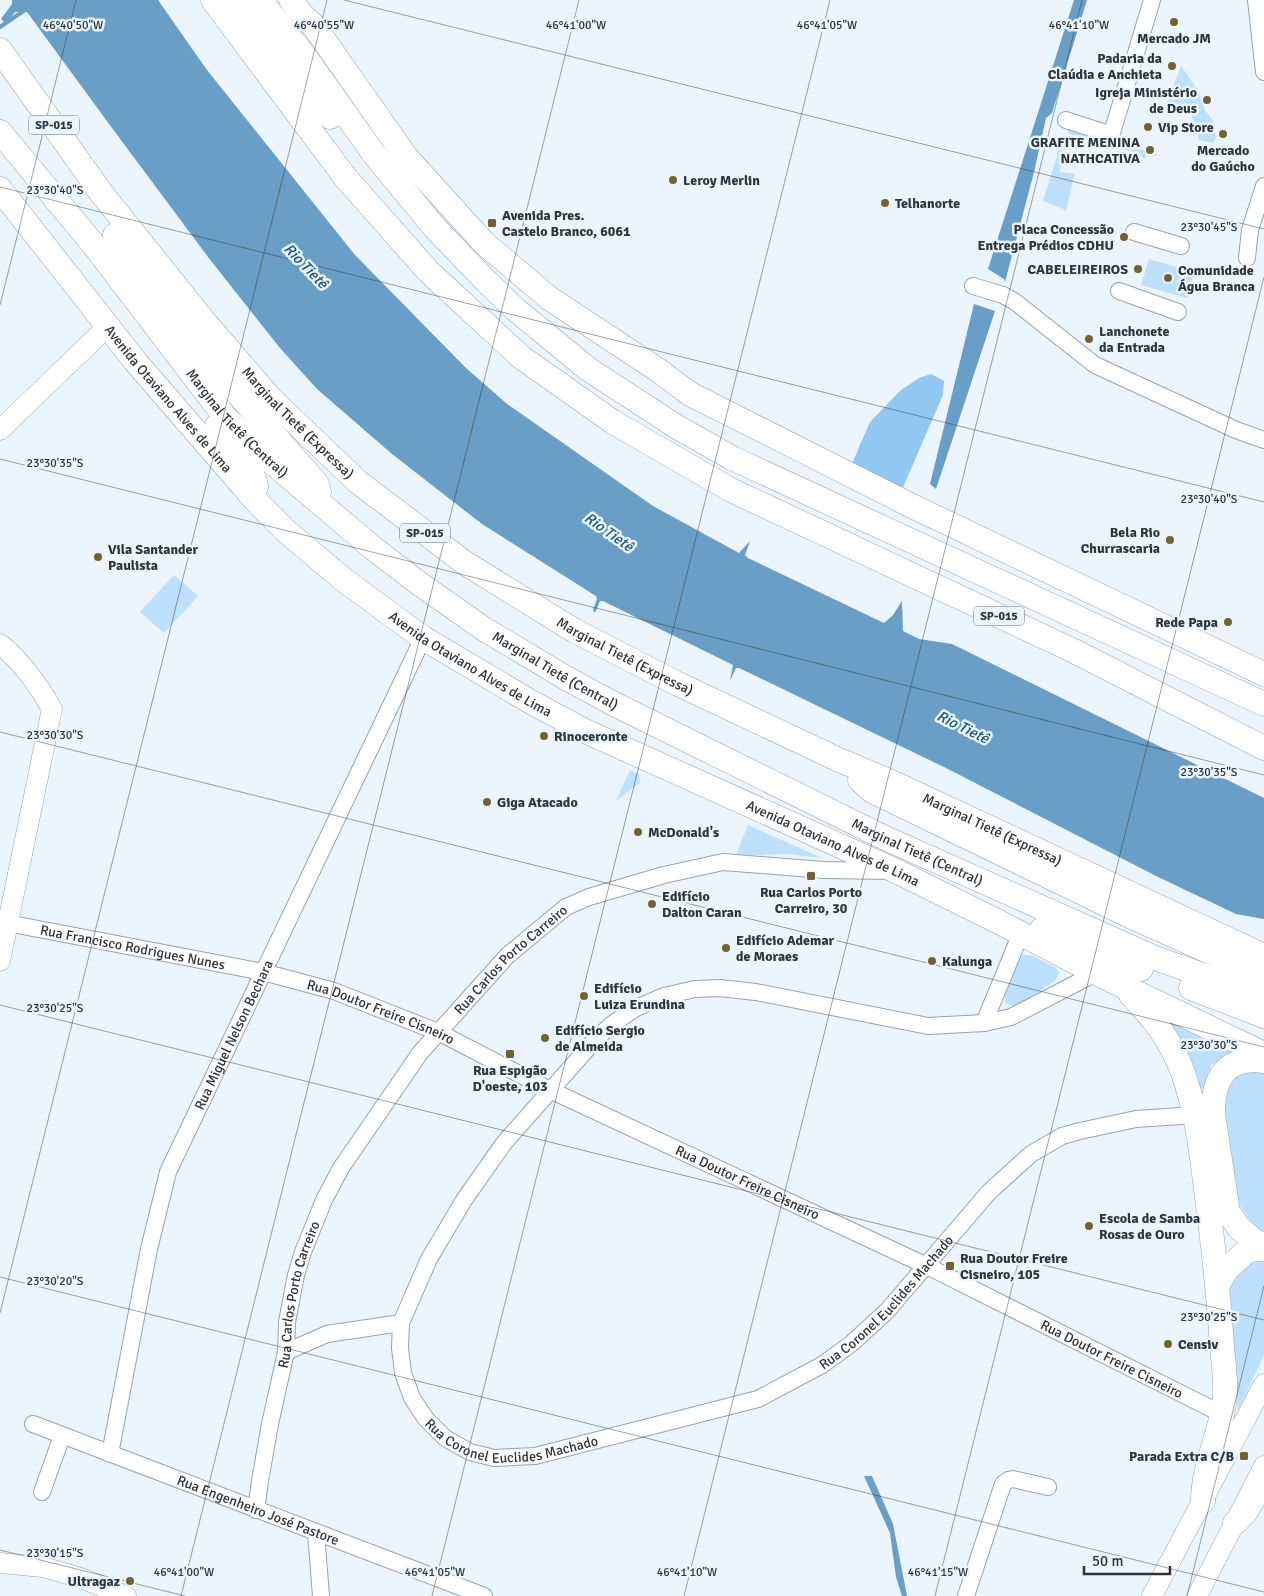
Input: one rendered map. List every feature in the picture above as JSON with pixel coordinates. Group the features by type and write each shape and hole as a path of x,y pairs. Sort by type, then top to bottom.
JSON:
{"highway":[{"name":"SP-015","path":"213,0 345,177 428,271 520,357 613,422 731,490 1074,651 1264,748"},
{"path":"234,0 349,140 374,154"},
{"path":"260,0 303,54 374,154 434,228 515,309 588,369 677,427 724,453 1264,704"},
{"path":"291,0 302,15 314,26"},
{"path":"300,0 314,26 406,157 484,243 549,298 658,370 690,394 1033,565 1264,674"},
{"name":"SP-015","path":"2,53 102,194"},
{"name":"Marginal Tietê (Central)","path":"0,132 93,244 225,417 268,459 373,548 484,629 614,704 886,838 1155,958 1264,997"},
{"name":"Avenida Otaviano Alves de Lima","path":"0,189 136,361 256,501 288,532 344,580 423,638 530,702 585,731 896,871 997,920 1096,973 1264,1054"},
{"path":"102,194 106,223 211,363 317,484 322,506"},
{"name":"Marginal Tietê (Expressa)","path":"102,194 203,320 271,399 358,482 465,563 575,631 676,683 1264,956"},
{"path":"93,244 94,256 136,322 241,458 256,482 256,501"},
{"path":"876,525 909,551 1049,624 1189,693 1264,734"},
{"path":"1033,565 1071,595 1264,694"},
{"name":"SP-015","path":"837,759 872,791 1130,916 1264,976"},
{"path":"778,784 792,782 982,863 1089,906 1107,913 1130,916"},
{"path":"997,920 1024,922 1264,1016"},
{"path":"1119,984 1152,1016 1165,1034 1183,1072 1196,1115 1218,1284 1225,1394 1222,1414 1203,1488 1203,1501"},
{"path":"1264,1060 1243,1060 1224,1071 1216,1086 1213,1107 1228,1212 1239,1228 1252,1240 1264,1247"},
{"path":"1218,1284 1227,1270 1248,1250 1264,1247"},
{"path":"1235,1523 1245,1513 1264,1481"}],"main road":[{"path":"0,430 108,326"},
{"path":"0,644 13,654 40,687 52,709 4,923 0,961"},
{"path":"1152,1596 1264,1384"},
{"path":"1197,1596 1264,1466"},
{"path":"0,1563 44,1567 81,1578 126,1596"}],"street":[{"path":"1066,120 1110,134 1112,133 1152,0"},
{"path":"1256,0 1264,72"},
{"path":"1247,258 1250,230 1264,186"},
{"path":"1134,232 1181,246"},
{"path":"973,286 1009,298 1094,365 1236,430 1264,440"},
{"path":"1118,291 1178,312"},
{"name":"Rua Miguel Nelson Bechara","path":"110,1454 149,1249 168,1172 423,638"},
{"name":"Rua Carlos Porto Carreiro","path":"256,1510 270,1424 286,1352 288,1314 296,1275 324,1200 341,1168 420,1053 507,956 566,907 589,897 664,875 723,862 824,870 896,871"},
{"name":"Rua Francisco Rodrigues Nunes","path":"4,923 263,972"},
{"path":"984,1023 1021,933"},
{"name":"Rua Doutor Freire Cisneiro","path":"263,972 334,991 438,1032 550,1090 927,1266 1222,1414"},
{"name":"Rua Coronel Euclides Machado","path":"1096,973 1011,1018 984,1023 928,1026 756,992 720,988 695,989 664,996 636,1008 611,1025 596,1039 504,1143 464,1200 429,1259 401,1323 400,1348 403,1373 412,1398 426,1419 445,1438 470,1452 494,1458 535,1456 758,1398 791,1383 822,1365 851,1344 886,1311 927,1266 989,1192 1031,1154 1062,1136 1080,1130 1136,1119 1196,1115"},
{"path":"286,1352 327,1334 401,1323"},
{"name":"Rua Engenheiro José Pastore","path":"33,1424 484,1596"},
{"path":"42,1492 62,1436"},
{"path":"966,1596 1003,1484 1013,1479 1048,1487"},
{"path":"316,1533 321,1596"}],"shaded area":[{"path":"1181,66 1199,92 1205,110 1213,121 1216,138 1213,143 1199,140 1196,124 1189,112 1166,106"},
{"path":"1069,126 1113,134 1118,144 1157,154 1156,156 1147,154 1145,159 1137,155 1137,153 1121,149 1117,150 1107,138 1095,135 1087,140 1068,133"},
{"path":"1059,149 1068,153 1059,172 1075,174 1066,210 1043,201"},
{"name":"Comunidade Água Branca","path":"1149,259 1194,272 1187,298 1141,285"},
{"path":"931,374 944,381 943,395 901,492 851,466 870,422 901,390 919,378"},
{"path":"174,575 198,596 164,633 140,612"},
{"path":"630,770 639,774 640,783 616,801"},
{"path":"748,825 822,858 787,854 736,855"},
{"path":"1022,955 1031,955 1056,968 1059,972 1056,980 1019,1005 1012,1006 1005,1002 1005,993"},
{"path":"1168,1019 1235,1051 1211,1065 1206,1088 1201,1089 1188,1053 1167,1021"},
{"path":"1264,1068 1264,1233 1256,1227 1239,1204 1224,1103 1229,1086 1236,1077 1247,1069"},
{"path":"1264,1262 1264,1355 1238,1411 1227,1284 1237,1265"}],"water":[{"name":"Rio Tietê","path":"12,0 158,0 207,70 355,255 466,368 506,403 653,506 739,553 750,541 745,555 748,558 884,623 893,615 902,601 903,631 919,639 952,644 1264,798 1264,919 1236,914 1158,877 948,769 739,668 736,668 730,681 733,665 603,601 600,601 595,613 593,610 597,599 596,596 482,524 392,454 317,389 280,348 208,257 27,12 15,12 6,24 1,19 12,4"},
{"path":"1074,0 1087,0 1052,113 1046,118 1005,282 1004,279 988,269"},
{"path":"974,304 995,311 936,489 930,484"},
{"path":"864,1476 872,1476 893,1524 907,1596 902,1596 896,1577 890,1533"}],"waterway":[{"path":"0,27 25,10"}],"place":[{"name":"Mercado JM","path":"1174,22"},
{"name":"Padaria da Claúdia e Anchieta","path":"1172,66"},
{"name":"Igreja Ministério de Deus","path":"1207,100"},
{"name":"Vip Store","path":"1148,127"},
{"name":"Mercado do Gaúcho","path":"1223,134"},
{"name":"GRAFITE MENINA NATHCATIVA","path":"1150,150"},
{"name":"Leroy Merlin","path":"673,180"},
{"name":"Telhanorte","path":"885,203"},
{"name":"Avenida Pres. Castelo Branco, 6061","path":"492,223"},
{"name":"Placa Concessão Entrega Prédios CDHU","path":"1124,237"},
{"name":"CABELEIREIROS","path":"1138,269"},
{"name":"Comunidade Água Branca","path":"1168,278"},
{"name":"Lanchonete da Entrada","path":"1089,339"},
{"name":"Bela Rio Churrascaria","path":"1170,540"},
{"name":"Vila Santander Paulista","path":"98,557"},
{"name":"Rede Papa","path":"1228,622"},
{"name":"Rinoceronte","path":"544,736"},
{"name":"Giga Atacado","path":"487,802"},
{"name":"McDonald's","path":"638,832"},
{"name":"Rua Carlos Porto Carreiro, 30","path":"811,876"},
{"name":"Edifício Dalton Caran","path":"652,904"},
{"name":"Edifício Ademar de Moraes","path":"726,948"},
{"name":"Kalunga","path":"932,961"},
{"name":"Edifício Luiza Erundina","path":"584,996"},
{"name":"Edifício Sergio de Almeida","path":"545,1038"},
{"name":"Rua Espigão D'oeste, 103","path":"510,1054"},
{"name":"Escola de Samba Rosas de Ouro","path":"1089,1226"},
{"name":"Rua Doutor Freire Cisneiro, 105","path":"950,1266"},
{"name":"Censiv","path":"1168,1344"},
{"name":"Parada Extra C/B","path":"1244,1456"},
{"name":"Ultragaz","path":"130,1581"}]}
